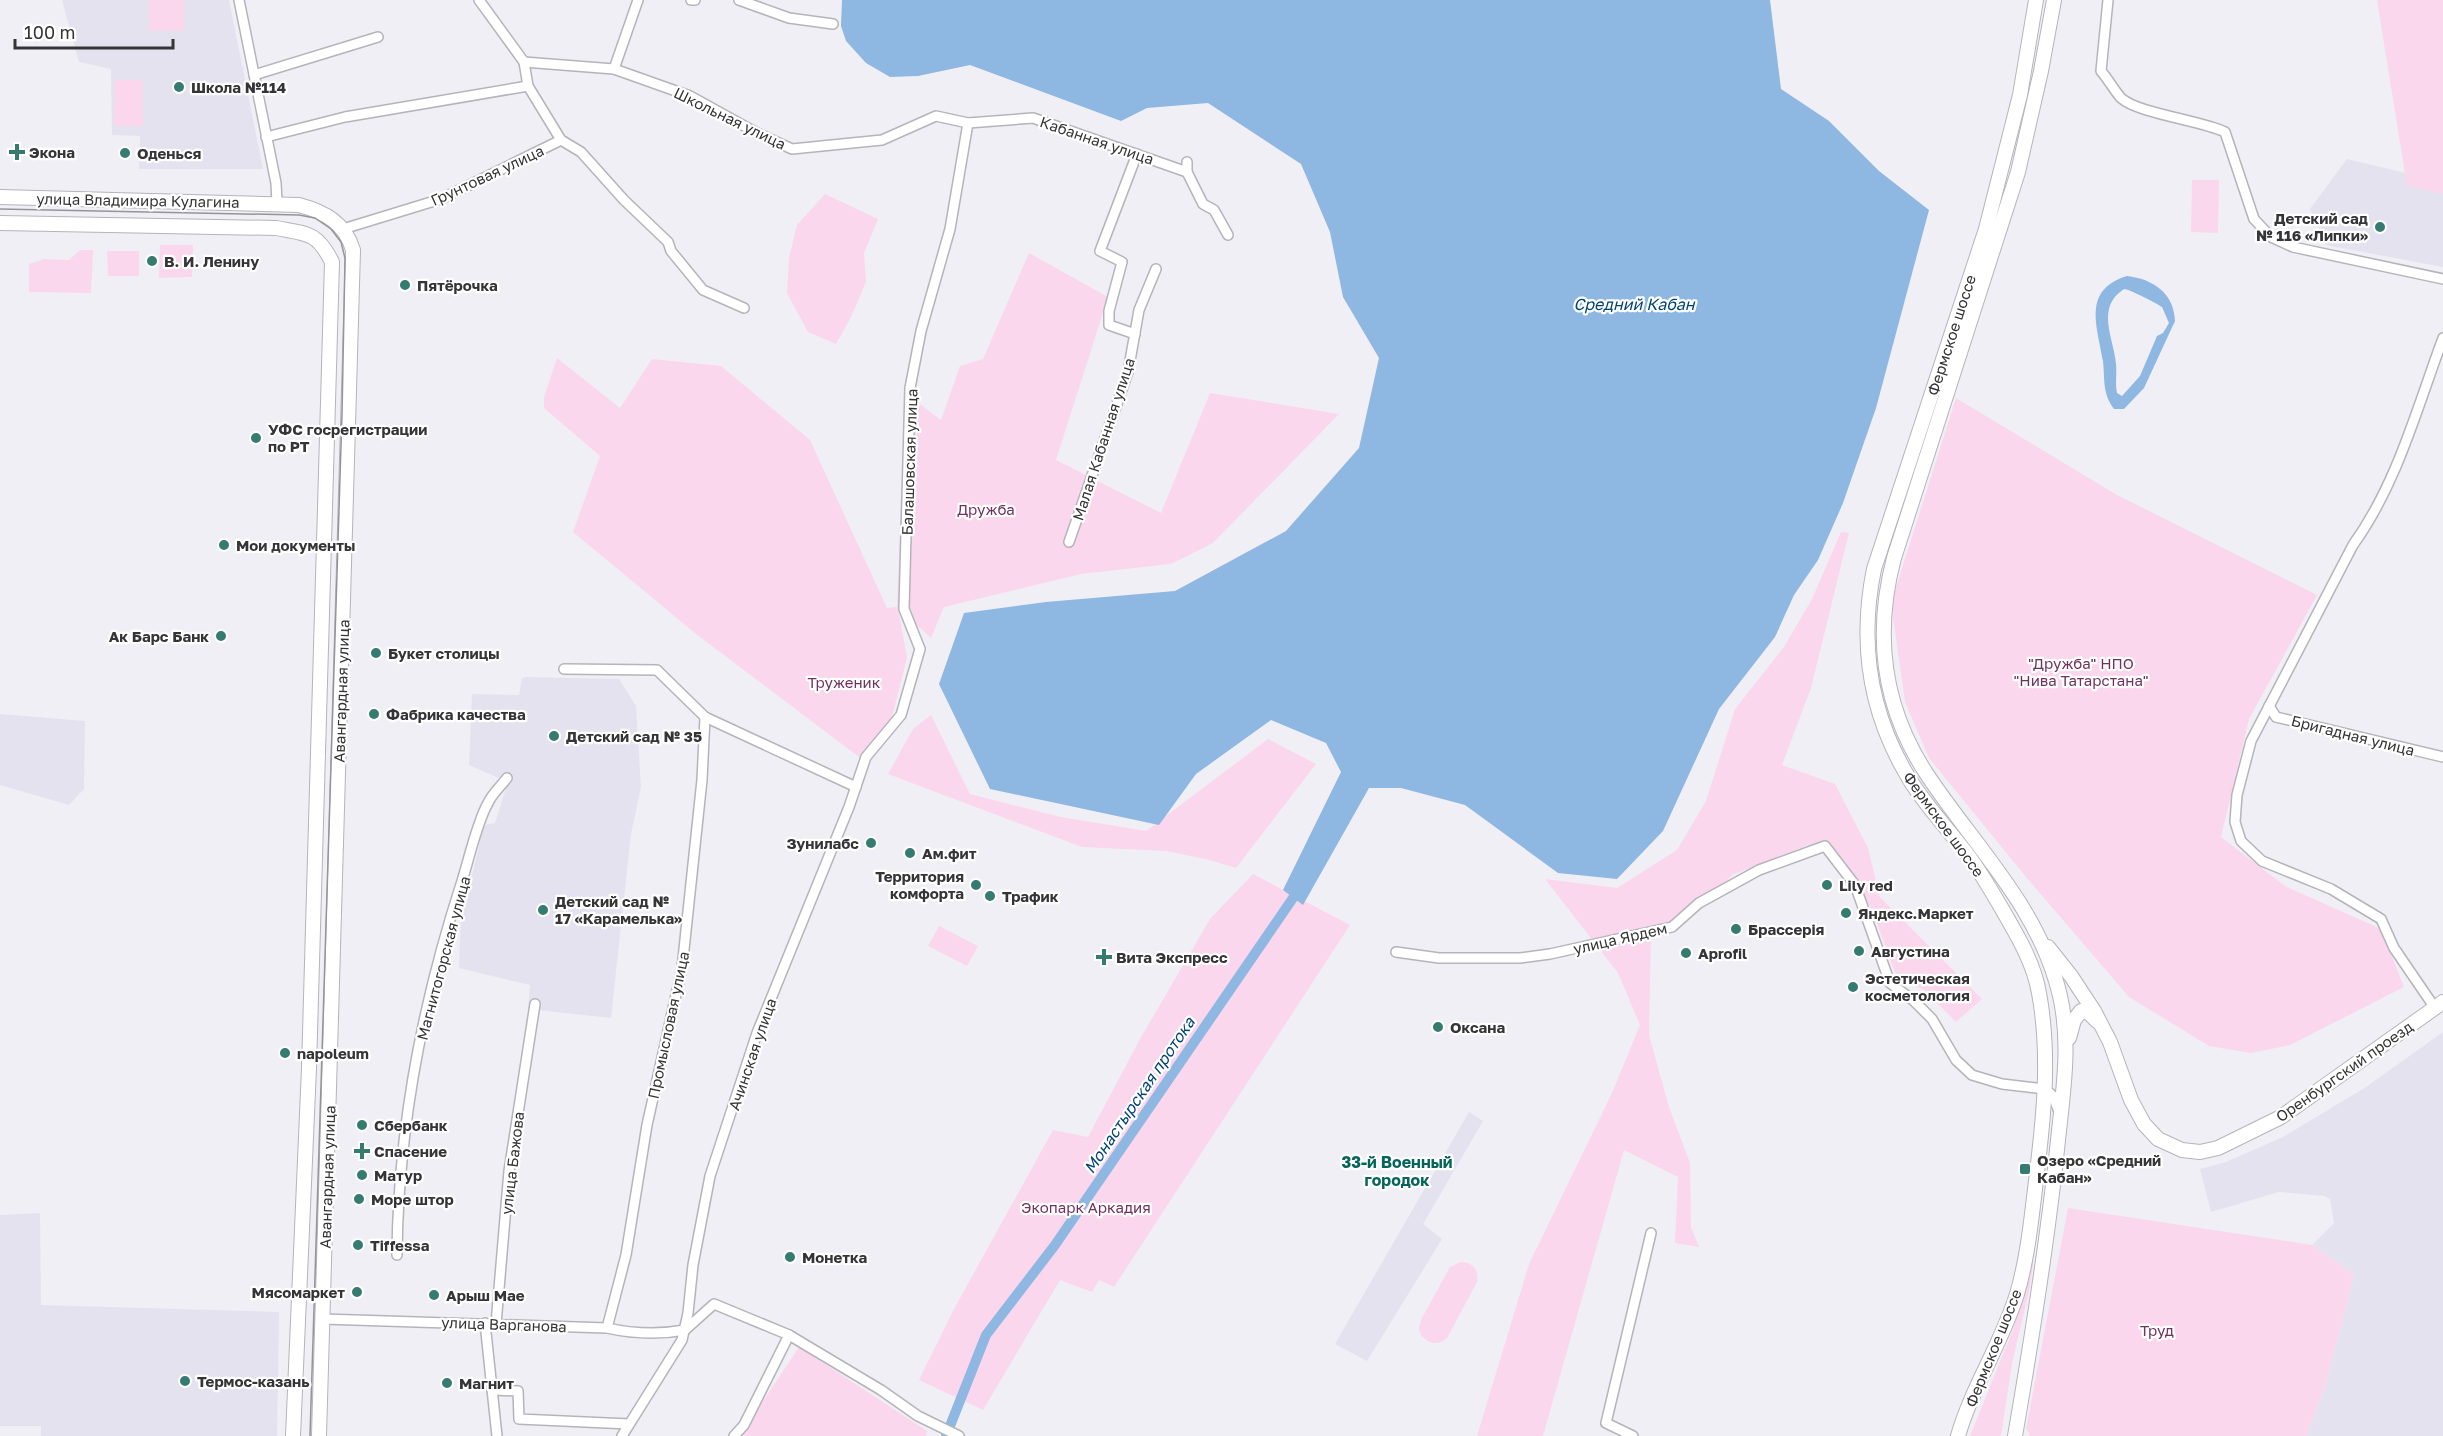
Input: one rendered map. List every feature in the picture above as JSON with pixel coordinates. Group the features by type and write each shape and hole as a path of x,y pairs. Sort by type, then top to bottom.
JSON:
{"main road":[{"name":"Фермское шоссе","path":"1960,1432 2017,1294 2032,1219 2045,1089 2043,1020 2034,971 2020,940 1986,882 1911,782 1896,757 1874,696 1868,666 1866,632 1868,599 1874,570 1986,229 2020,95 2036,0"},
{"name":"Фермское шоссе","path":"2015,1436 2039,1297 2060,1120 2066,1049 2064,1017 2060,995 2041,939 1999,870 1926,772 1906,734 1892,696 1886,668 1883,628 1886,590 1894,558 2018,172 2042,71 2054,0"},
{"name":"улица Владимира Кулагина","path":"0,197 277,203"},
{"path":"277,203 319,210 343,229"},
{"name":"улица Владимира Кулагина","path":"0,223 276,228"},
{"name":"Авангардная улица","path":"276,228 307,234 324,244 332,262 309,1047 293,1436"},
{"name":"Авангардная улица","path":"319,1436 353,250 350,238 343,229"},
{"name":"Оренбургский проезд","path":"2041,939 2071,976 2099,1022 2110,1042 2131,1100 2144,1124 2158,1139 2182,1150 2200,1152 2218,1148 2281,1117 2439,1005"},
{"name":"Фермское шоссе","path":"2066,1049 2077,1014 2081,1011 2089,1013 2099,1022"}],"street":[{"path":"239,0 276,183 277,203"},
{"name":"Грунтовая улица","path":"480,0 524,62 528,86 561,140 581,153 624,200 668,242 671,251 703,290 744,308"},
{"path":"614,69 638,0"},
{"path":"739,0 789,18 833,24"},
{"path":"2108,0 2101,71 2122,99 2155,113 2210,124 2225,132 2254,219 2271,237 2293,247 2443,279"},
{"path":"254,75 378,37"},
{"name":"Школьная улица","path":"524,62 614,69 690,96 792,149 882,140 936,116 968,123"},
{"path":"266,137 345,117 528,86"},
{"name":"Кабанная улица","path":"968,123 1033,118 1187,172"},
{"name":"Балашовская улица","path":"856,787 866,757 901,715 920,649 904,609 910,387 921,331 950,229 968,123"},
{"name":"Грунтовая улица","path":"343,229 441,198 561,140"},
{"path":"1135,334 1109,325 1109,311 1122,262 1100,250 1137,154"},
{"path":"1187,162 1187,172 1203,204 1214,210 1228,235"},
{"name":"Малая Кабанная улица","path":"1069,542 1128,372 1139,310 1156,270"},
{"path":"2439,1005 2394,948 2381,919 2331,889 2262,861 2241,841 2235,822 2237,795 2251,741 2353,545 2373,518 2392,477 2443,338"},
{"path":"564,669 657,670 705,717 856,787"},
{"name":"Бригадная улица","path":"2269,706 2276,717 2443,757"},
{"name":"Промысловая улица","path":"607,1328 626,1254 647,1125 682,968 702,780 705,717"},
{"name":"Магнитогорская улица","path":"397,1255 405,1137 424,1021 452,913 488,802 507,778"},
{"name":"Ачинская улица","path":"685,1330 693,1265 711,1169 757,1033 856,787"},
{"name":"улица Ярдем","path":"1396,952 1439,958 1520,958 1550,954 1672,927 1699,903 1759,870 1825,846 1855,885 1890,983 1914,1001 1932,1019 1956,1060 1972,1075 2002,1084 2045,1089"},
{"name":"улица Бажова","path":"496,1324 509,1171 535,1004"},
{"path":"2045,1089 2057,1103 2060,1120"},
{"path":"1633,1436 1606,1423 1651,1233"},
{"path":"622,1436 676,1350 685,1330 714,1304 789,1335 882,1390 918,1416 959,1436"},
{"name":"улица Варганова","path":"322,1319 607,1328 628,1333 663,1334 685,1330"},
{"path":"485,1323 497,1436"},
{"path":"734,1436 744,1425 789,1335"},
{"path":"492,1390 518,1391 519,1419 629,1424"}],"shaded area":[{"name":"Школа №114","path":"62,0 229,0 263,169 139,169 140,136 112,135 111,69 79,62"},
{"name":"Детский сад № 116 «Липки»","path":"2347,159 2443,182 2443,267 2326,245 2310,209"},
{"path":"522,678 619,679 636,706 641,787 631,834 611,1018 528,1009 530,985 459,968 461,921 484,825 495,823 508,782 469,765 472,694 519,695"},
{"path":"0,714 85,721 84,789 69,805 0,785"},
{"path":"2443,1032 2443,1436 2306,1436 2325,1387 2354,1275 2312,1245 2334,1223 2330,1199 2324,1196 2279,1192 2211,1212 2200,1169 2226,1162 2283,1137 2366,1087"},
{"path":"1469,1112 1483,1121 1423,1224 1442,1239 1367,1361 1335,1344"},
{"path":"40,1213 41,1305 279,1312 277,1436 41,1436 41,1426 0,1426 0,1215"}],"green space":[{"path":"149,0 184,0 184,31 149,31"},
{"path":"2377,0 2443,0 2443,194 2407,186"},
{"path":"115,80 143,80 143,126 114,126"},
{"path":"2192,180 2219,180 2218,233 2191,232"},
{"path":"825,194 878,219 864,253 866,282 836,344 808,332 787,293 789,258 797,225"},
{"path":"160,245 193,245 192,277 159,278"},
{"path":"80,250 93,250 91,293 29,292 29,264 44,259 69,260"},
{"path":"107,251 139,251 139,276 108,276"},
{"path":"1029,253 1108,297 1056,460 1161,513 1210,393 1339,414 1213,543 1171,564 1081,574 944,607 931,638 898,608 907,658 890,725 859,757 696,634 573,532 600,456 544,408 544,397 557,358 620,408 652,359 721,366 810,440 887,608 897,607 905,393 941,420 960,366 983,359"},
{"name":"\"Дружба\" НПО \"Нива Татарстана\"","path":"1956,398 2117,495 2317,595 2249,719 2221,837 2285,886 2381,929 2404,987 2290,1045 2251,1053 2209,1046 2129,997 2026,877 1929,758 1905,702 1891,603"},
{"path":"1841,532 1849,533 1811,688 1782,765 1835,784 1868,848 1880,897 1982,999 1956,1022 1924,990 1897,978 1872,910 1845,861 1808,845 1732,875 1676,931 1651,934 1649,1035 1669,1107 1690,1163 1691,1227 1699,1247 1675,1243 1678,1177 1624,1150 1543,1436 1477,1436 1529,1264 1612,1093 1640,1025 1618,973 1545,879 1617,888 1677,850 1706,801 1735,709 1784,647 1812,599"},
{"path":"931,715 970,794 1061,817 1146,831 1268,739 1316,764 1236,868 1166,851 1082,847 888,774 913,729"},
{"name":"Экопарк Аркадия","path":"1253,874 1350,925 1114,1287 1099,1280 1092,1292 1060,1280 983,1410 919,1380 954,1309 1053,1130 1088,1137 1140,1039 1210,919"},
{"path":"939,926 978,946 967,966 928,946"},
{"name":"Труд","path":"2068,1208 2312,1245 2354,1275 2325,1387 2306,1436 2028,1436 2030,1434 2026,1429"},
{"path":"2034,1257 2030,1287 2012,1363 2001,1436 1970,1436 2014,1327"},
{"path":"1461,1262 1469,1263 1474,1268 1477,1282 1447,1338 1437,1343 1430,1342 1421,1335 1419,1329 1421,1320 1450,1267"},
{"path":"799,1347 927,1431 926,1436 740,1436"}],"water":[{"name":"Средний Кабан","path":"842,0 1770,0 1781,89 1829,121 1879,171 1929,210 1876,408 1843,503 1818,560 1794,595 1775,637 1719,709 1663,831 1617,879 1558,873 1465,805 1401,788 1369,788 1303,905 1283,890 1341,772 1326,743 1271,720 1196,774 1159,825 990,789 939,684 964,613 1046,602 1175,591 1286,531 1359,448 1379,358 1343,297 1330,232 1301,164 1208,103 1147,108 1121,121 970,65 918,76 890,77 866,63 846,41 841,26"},
{"path":"2127,276 2153,284 2166,295 2171,303 2175,321 2144,388 2124,409 2114,409 2108,397 2096,322 2098,300 2103,290 2113,282","holes":["2124,289 2162,307 2169,323 2163,333 2157,336 2140,376 2122,396 2117,393 2115,354 2108,314 2115,297"]}],"waterway":[{"name":"Монастырская протока","path":"946,1436 986,1335 1055,1245 1293,898"}],"tram line":[{"path":"0,209 299,215 315,218 331,229 341,242 345,258 342,414 310,1436"}],"place":[{"name":"Школа №114","path":"179,87"},
{"name":"Экона","path":"17,152"},
{"name":"Оденься","path":"125,153"},
{"name":"Детский сад № 116 «Липки»","path":"2380,227"},
{"name":"В. И. Ленину","path":"152,261"},
{"name":"Пятёрочка","path":"405,285"},
{"name":"УФС госрегистрации по РТ","path":"256,438"},
{"name":"Мои документы","path":"224,545"},
{"name":"Ак Барс Банк","path":"221,636"},
{"name":"Букет столицы","path":"376,653"},
{"name":"Фабрика качества","path":"374,714"},
{"name":"Детский сад № 35","path":"554,736"},
{"name":"Зунилабс","path":"871,843"},
{"name":"Ам.фит","path":"910,853"},
{"name":"Территория комфорта","path":"976,885"},
{"name":"Lily red","path":"1827,885"},
{"name":"Трафик","path":"990,896"},
{"name":"Детский сад № 17 «Карамелька»","path":"543,910"},
{"name":"Яндекс.Маркет","path":"1846,913"},
{"name":"Брассерiя","path":"1736,929"},
{"name":"Августина","path":"1859,951"},
{"name":"Aprofil","path":"1686,953"},
{"name":"Вита Экспресс","path":"1104,957"},
{"name":"Эстетическая косметология","path":"1853,987"},
{"name":"Оксана","path":"1438,1027"},
{"name":"napoleum","path":"285,1053"},
{"name":"Сбербанк","path":"362,1125"},
{"name":"Спасение","path":"362,1151"},
{"name":"Озеро «Средний Кабан»","path":"2025,1169"},
{"name":"Матур","path":"362,1175"},
{"name":"Море штор","path":"359,1199"},
{"name":"Tiffessa","path":"358,1245"},
{"name":"Монетка","path":"790,1257"},
{"name":"Мясомаркет","path":"357,1292"},
{"name":"Арыш Мае","path":"434,1295"},
{"name":"Термос-казань","path":"185,1381"},
{"name":"Магнит","path":"447,1383"}],"district":[{"name":"33-й Военный городок","path":"1397,1171"}],"park label":[{"name":"Дружба","path":"986,509"},
{"name":"Труженик","path":"844,682"}]}
